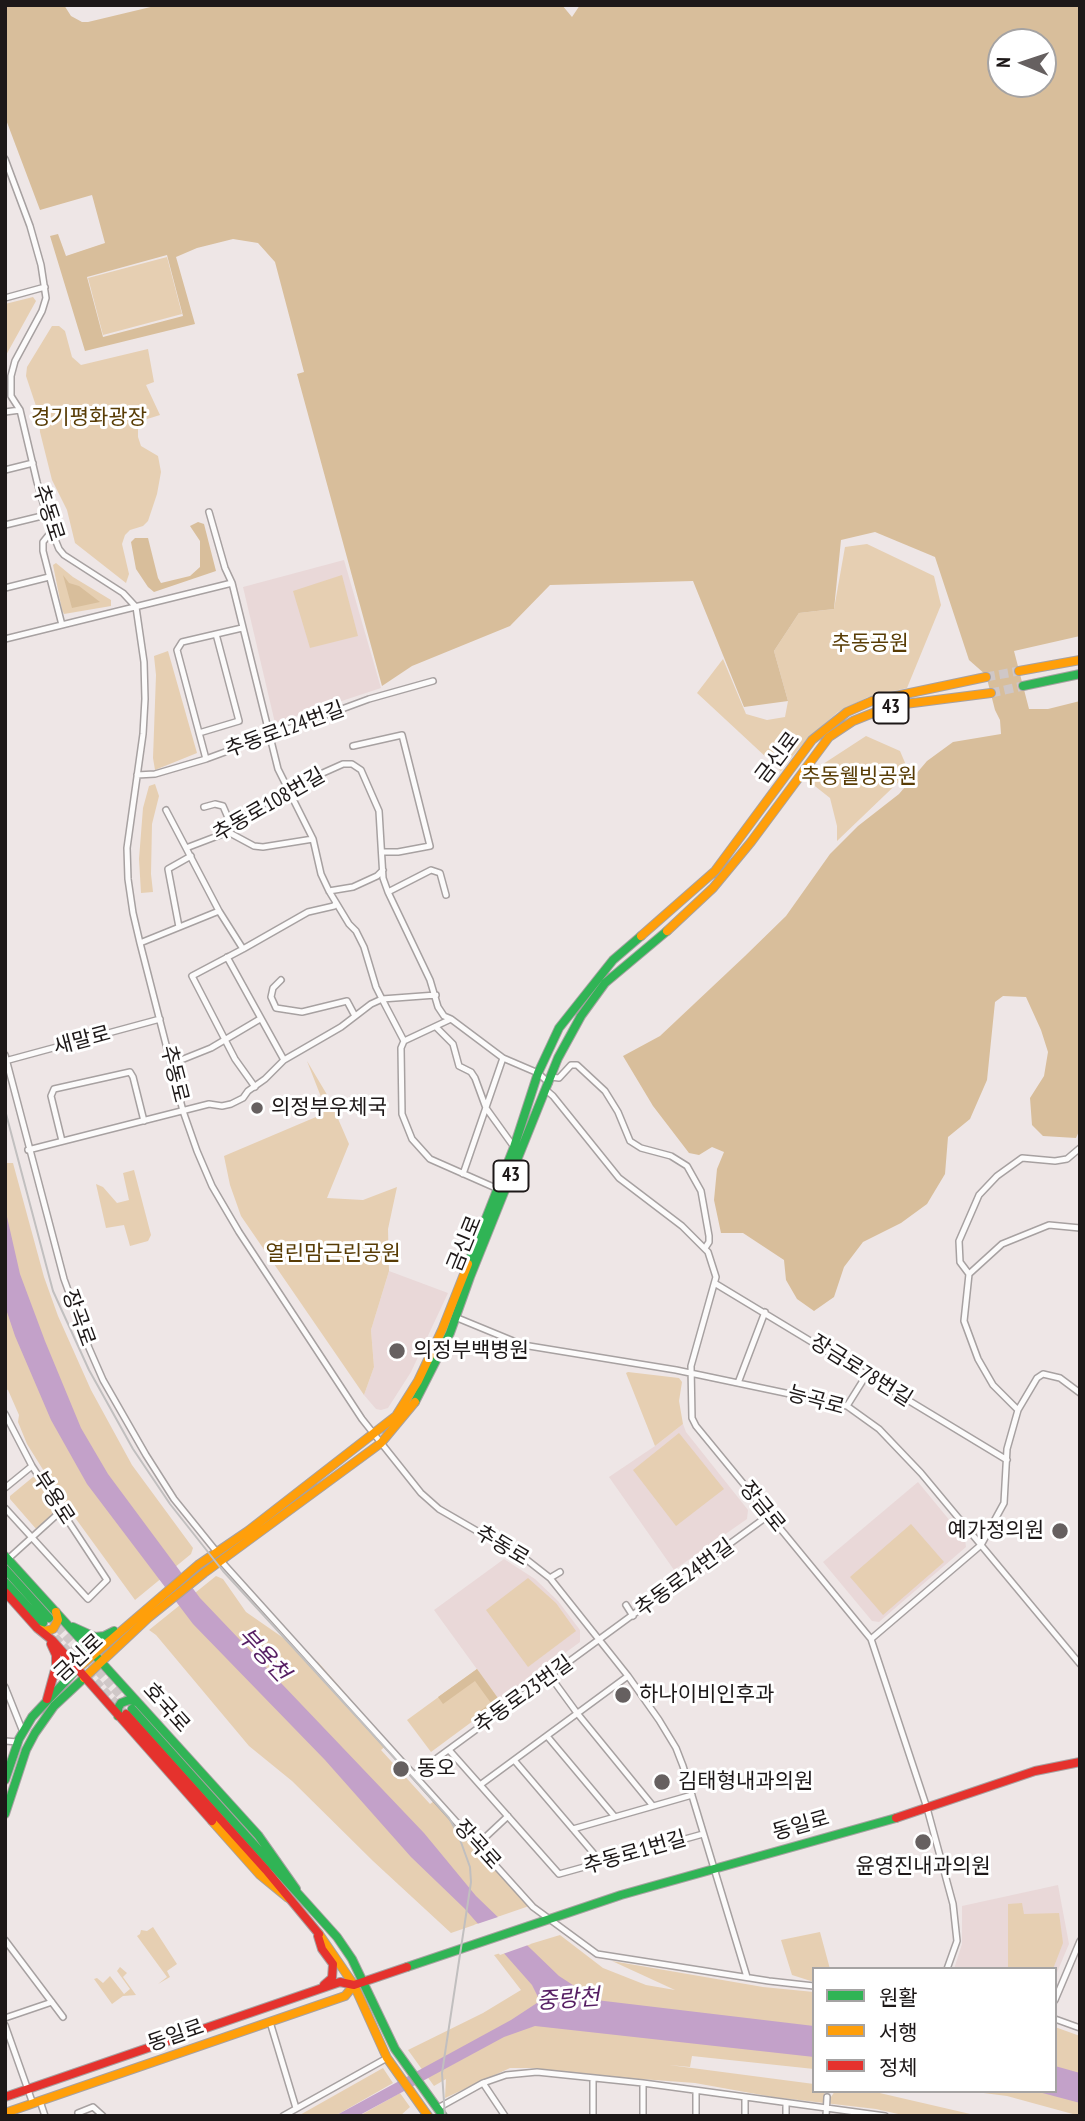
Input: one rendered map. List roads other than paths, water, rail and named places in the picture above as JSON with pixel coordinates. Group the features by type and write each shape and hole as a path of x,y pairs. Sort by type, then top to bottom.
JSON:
{"main road":[{"path":"1019,671 1080,660"},
{"path":"1023,686 1080,673"},
{"name":"금신로","path":"5,1814 26,1751 54,1706 198,1565 248,1531 386,1426 402,1408 452,1316 538,1073 559,1028 613,960 715,871 812,740 847,712 872,701 986,677"},
{"name":"금신로","path":"5,1780 23,1732 47,1699 77,1669 132,1620 145,1614 221,1561 381,1443 409,1411 423,1390 558,1058 581,1016 605,983 713,888 751,842 815,752 829,737 863,716 905,704 991,693"},
{"name":"호국로","path":"7,1557 52,1640 84,1678 129,1711 258,1835 296,1889 337,1937 389,2060 425,2115"},
{"name":"호국로","path":"5,1569 45,1623"},
{"name":"호국로","path":"5,1581 45,1623"},
{"name":"호국로","path":"5,1592 45,1623 68,1625 100,1663 129,1711 260,1875 288,1898 358,1983 399,2056 441,2112"},
{"name":"43","path":"68,1625 87,1635 99,1637 108,1635 132,1620"},
{"path":"45,1623 56,1655 53,1683 47,1699"},
{"name":"동일로","path":"5,2097 340,1982 358,1983 532,1924 927,1808 1034,1771 1080,1762"},
{"path":"290,2000 320,1988 332,1978 333,1964 322,1949 315,1930"},
{"name":"동일로","path":"5,2113 345,1996 358,1983"}],"street":[{"path":"5,159 30,226 45,287 44,305 15,361 11,376 11,396"},
{"path":"5,298 45,287"},
{"name":"추동로","path":"5,388 20,410 51,532 64,555 123,593 136,607 144,662 145,699 127,848 131,901 183,1111 204,1168 228,1214 362,1419 421,1493 439,1509 527,1560 550,1578 628,1676 670,1737 683,1766 747,1977"},
{"path":"5,412 20,410"},
{"path":"5,470 33,463"},
{"path":"209,512 232,583 278,769 313,839 321,874 364,947 376,987 404,1041"},
{"path":"5,525 46,515"},
{"path":"51,532 43,542 49,578 62,625"},
{"path":"5,588 49,578"},
{"path":"5,639 232,583"},
{"path":"206,759 177,650 182,642 242,628"},
{"path":"199,733 239,721 216,634"},
{"name":"추동로124번길","path":"137,775 155,774 206,759 369,699 433,681"},
{"path":"353,746 402,734 430,846 382,852"},
{"name":"추동로108번길","path":"243,949 219,911 186,848 228,832 241,818 287,789 343,764 357,766 377,805 381,819 383,869 388,891 436,995 438,1007 444,1016 451,1019"},
{"path":"204,807 215,804 223,806 229,820 228,832 254,846 313,839"},
{"path":"166,810 186,848"},
{"path":"179,927 169,869 191,856"},
{"path":"329,891 353,887 377,876 383,869"},
{"path":"388,891 431,870 440,873 446,895"},
{"path":"255,1087 235,1059 192,976 308,912 334,906 336,902"},
{"path":"140,943 219,911"},
{"path":"227,957 284,1060"},
{"path":"281,980 273,988 271,997 276,1008 302,1012 347,1001 355,1016"},
{"path":"29,1150 209,1104 231,1104 243,1098 284,1060 382,999 436,995"},
{"path":"171,1064 187,1060 260,1018"},
{"path":"498,1189 430,1159 412,1139 402,1114 400,1064 404,1041 451,1019 503,1058 538,1073 548,1084 553,1096 619,1178 682,1226 705,1248 715,1272 716,1284"},
{"name":"새말로","path":"6,1059 160,1020"},
{"path":"436,1027 453,1044 459,1066 471,1072 486,1108 514,1147"},
{"path":"463,1174 503,1058"},
{"name":"장곡로","path":"6,1059 64,1279 103,1380 174,1499 216,1551"},
{"path":"548,1084 559,1078 571,1065 577,1065 605,1091 618,1112 630,1141 641,1148 671,1156 687,1166 701,1191 709,1236 705,1248"},
{"path":"62,1142 51,1096 54,1089 130,1072 134,1077 144,1121"},
{"path":"969,1274 960,1262 959,1241 979,1195 997,1176 1026,1156 1055,1161 1068,1159 1080,1147"},
{"path":"1018,1410 993,1385 978,1360 964,1321 969,1274 1002,1244 1049,1225 1080,1228"},
{"name":"장금로78번길","path":"716,1284 1007,1461"},
{"name":"장금로","path":"716,1284 690,1374 692,1418 871,1639 927,1808 953,1904 957,1941 948,1967"},
{"path":"738,1383 765,1312"},
{"name":"능곡로","path":"452,1316 523,1345 738,1383 847,1406 879,1429 921,1474 1080,1664"},
{"path":"847,1406 867,1374"},
{"path":"871,1639 981,1545 1004,1503 1007,1449 1018,1410 1037,1378 1043,1374 1060,1378 1080,1393"},
{"path":"1011,1401 1017,1403 1024,1398"},
{"name":"부용로","path":"5,1414 32,1466 107,1580 88,1599 32,1538"},
{"path":"5,1488 32,1466"},
{"path":"5,1508 32,1538"},
{"path":"7,1557 61,1511"},
{"name":"추동로24번길","path":"600,1640 769,1516"},
{"name":"장곡로","path":"221,1561 533,1907 597,1954 812,1986"},
{"path":"550,1578 560,1572"},
{"path":"626,1605 633,1616"},
{"name":"추동로23번길","path":"414,1775 600,1640"},
{"path":"550,1676 653,1806"},
{"path":"480,1785 628,1676"},
{"path":"5,1686 23,1732"},
{"path":"547,1736 615,1817"},
{"path":"5,1741 18,1742"},
{"name":"추동로1번길","path":"449,1750 559,1874 703,1834"},
{"path":"514,1760 601,1862"},
{"path":"573,1829 692,1795"},
{"path":"477,1845 508,1816"},
{"path":"5,1940 63,2017"},
{"path":"1057,1995 1080,1941"},
{"path":"5,2018 52,2002"},
{"path":"1057,2020 1080,2028"},
{"path":"270,2022 296,2108"},
{"path":"5,2025 28,2090 45,2116"},
{"path":"283,2116 389,2060"},
{"path":"441,2112 483,2083 514,2073 537,2073 643,2083 885,2116"},
{"path":"593,2078 593,2116"},
{"path":"483,2083 505,2116"},
{"path":"643,2083 643,2116"},
{"path":"696,2091 696,2116"},
{"path":"826,2116 827,2096"},
{"path":"745,2099 745,2116"},
{"path":"786,2103 786,2116"},
{"path":"78,2112 93,2107 103,2116"}],"water":[{"name":"중랑천","path":"5,1208 20,1274 45,1341 81,1428 108,1474 200,1598 424,1833 476,1896 559,1976 596,2000 812,2026 812,2057 535,2026 504,2037 358,2116 335,2116 511,2020 540,2001 532,1985 464,1908 411,1857 325,1760 193,1624 87,1484 51,1420 5,1306"},
{"path":"1057,2067 1080,2073 1080,2103 1042,2093 1057,2093"}],"tunnel":[{"path":"986,677 1019,671"},
{"path":"991,693 1023,686"},
{"path":"49,1618 128,1704"},
{"path":"47,1628 126,1714"}],"tram line":[{"path":"5,1110 53,1291 89,1370 133,1449 170,1504 223,1571 433,1800 449,1818 458,1834 470,1867 471,1882 442,2073 445,2116"}],"place":[{"name":"의정부우체국","path":"257,1108"},
{"name":"의정부백병원","path":"397,1351"},
{"name":"예가정의원","path":"1060,1531"},
{"name":"하나이비인후과","path":"623,1695"},
{"name":"동오","path":"401,1769"},
{"name":"김태형내과의원","path":"662,1782"},
{"name":"윤영진내과의원","path":"923,1842"}],"park label":[{"name":"경기평화광장","path":"89,418"},
{"name":"추동공원","path":"870,644"},
{"name":"추동웰빙공원","path":"859,777"},
{"name":"열린맘근린공원","path":"333,1254"}],"water label":[{"name":"부용천","path":"263,1655"}]}
